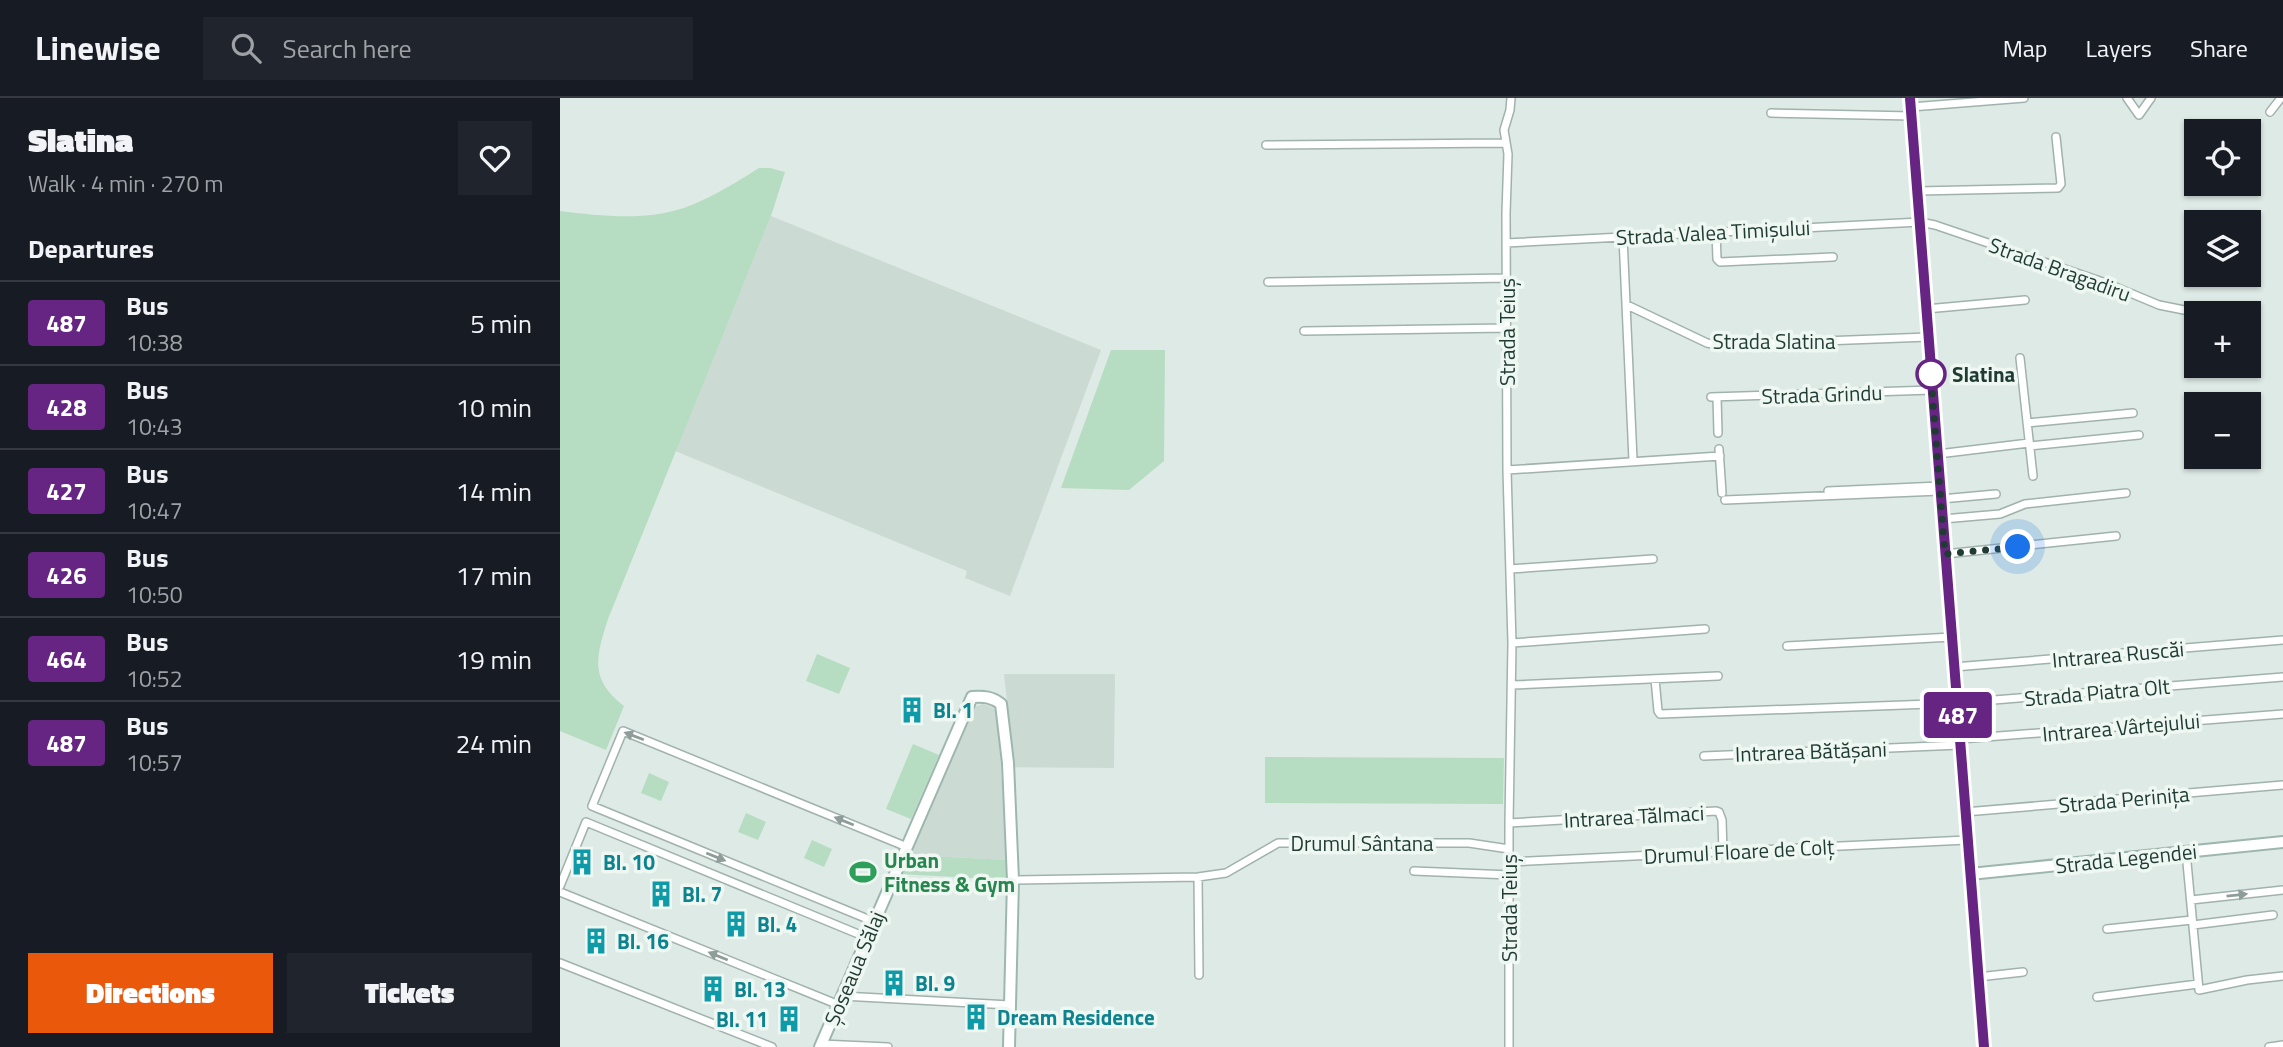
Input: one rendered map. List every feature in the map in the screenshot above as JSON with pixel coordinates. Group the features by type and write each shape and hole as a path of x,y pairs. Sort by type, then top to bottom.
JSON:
{"street":[{"name":"Strada Teiuș","path":"1509,1047 1508,823 1512,643 1507,470 1508,154 1504,130 1511,98"},
{"path":"1771,113 1911,107 2024,98"},
{"path":"2127,98 2139,115 2151,98"},
{"path":"2270,112 2281,98"},
{"path":"1911,107 1984,1047"},
{"path":"1918,191 2058,188 2061,184 2056,137"},
{"path":"1266,145 1506,143"},
{"name":"Strada Valea Timișului","path":"1506,243 1920,222"},
{"name":"Strada Bragadiru","path":"1920,222 2106,283 2159,305 2184,310"},
{"path":"1716,231 1717,259 1720,262 1833,257"},
{"path":"1623,237 1633,460"},
{"path":"1268,282 1507,278"},
{"path":"1926,309 2025,300"},
{"name":"Strada Slatina","path":"1627,304 1712,345 1928,337"},
{"path":"1304,331 1507,328"},
{"path":"2020,358 2033,476"},
{"name":"Strada Grindu","path":"1718,433 1714,397 1932,390"},
{"path":"2027,424 2133,413"},
{"path":"1938,454 2139,435"},
{"path":"1507,470 1719,452 1723,496 1940,492"},
{"path":"1828,491 1996,494"},
{"path":"1942,519 2000,514 2025,504 2126,493"},
{"path":"1945,554 2116,536"},
{"path":"1510,569 1653,559"},
{"path":"1512,643 1705,629"},
{"path":"1787,646 1952,637"},
{"name":"Intrarea Ruscăi","path":"1954,667 2283,640"},
{"path":"1512,685 1718,676"},
{"name":"Strada Piatra Olt","path":"1655,679 1658,713 1957,703 2283,677"},
{"name":"Șoseaua Sălaj","path":"821,1046 972,697 987,697 1001,704 1013,880"},
{"name":"Intrarea Vârtejului","path":"1960,742 2283,714"},
{"path":"875,922 592,806 623,731 907,847"},
{"name":"Intrarea Bătășani","path":"1704,756 1960,742"},
{"name":"Strada Perinița","path":"1965,812 2283,785"},
{"name":"Intrarea Tălmaci","path":"1508,823 1716,811 1722,820 1723,852"},
{"path":"560,886 586,822 868,938"},
{"name":"Drumul Floare de Colț","path":"1510,862 1967,840"},
{"name":"Strada Legendei","path":"1970,874 2283,842"},
{"name":"Drumul Sântana","path":"1013,880 1146,880 1198,877 1226,873 1278,843 1469,843 1509,849"},
{"path":"2186,852 2199,987"},
{"path":"1414,871 1510,875"},
{"path":"1198,877 1199,975"},
{"path":"1009,1047 1013,880"},
{"path":"2191,900 2283,890"},
{"path":"560,892 840,1000 1010,1005"},
{"path":"2107,929 2273,915"},
{"path":"560,963 772,1047"},
{"path":"1978,978 2023,972"},
{"path":"2097,997 2283,976"},
{"path":"2269,1047 2283,1045"},
{"path":"821,1046 888,1047"}],"shaded area":[{"path":"771,216 1101,350 1010,596 965,578 967,571 675,451"},
{"path":"1004,674 1115,674 1114,768 1001,767 1007,860 908,855 974,707 983,704 996,711 1008,710"}],"green space":[{"path":"759,168 785,172 771,216 608,619 601,645 598,667 600,677 624,706 606,750 560,731 560,211 622,216 672,211 711,196"},
{"path":"1111,350 1165,350 1164,461 1129,490 1061,488"},
{"path":"817,654 850,668 839,694 806,681"},
{"path":"913,744 939,755 911,819 886,809"},
{"path":"1265,757 1504,758 1503,804 1265,803"},
{"path":"649,773 669,782 661,801 641,793"},
{"path":"746,813 766,822 758,840 738,832"},
{"path":"812,840 832,849 824,867 804,858"},
{"path":"908,855 1007,860 1008,880 900,874"}],"bus line":[{"name":"487","path":"1910,98 1984,1047"}],"place":[{"name":"Slatina","path":"1931,374"},
{"name":"Bl. 1","path":"912,710"},
{"name":"Bl. 10","path":"582,862"},
{"name":"Urban Fitness & Gym","path":"863,872"},
{"name":"Bl. 7","path":"661,894"},
{"name":"Bl. 4","path":"736,924"},
{"name":"Bl. 16","path":"596,941"},
{"name":"Bl. 9","path":"894,983"},
{"name":"Bl. 13","path":"713,989"},
{"name":"Dream Residence","path":"976,1017"},
{"name":"Bl. 11","path":"789,1019"}],"route":[{"path":"1931,374 1930,365 1945,554 2018,547"}]}
